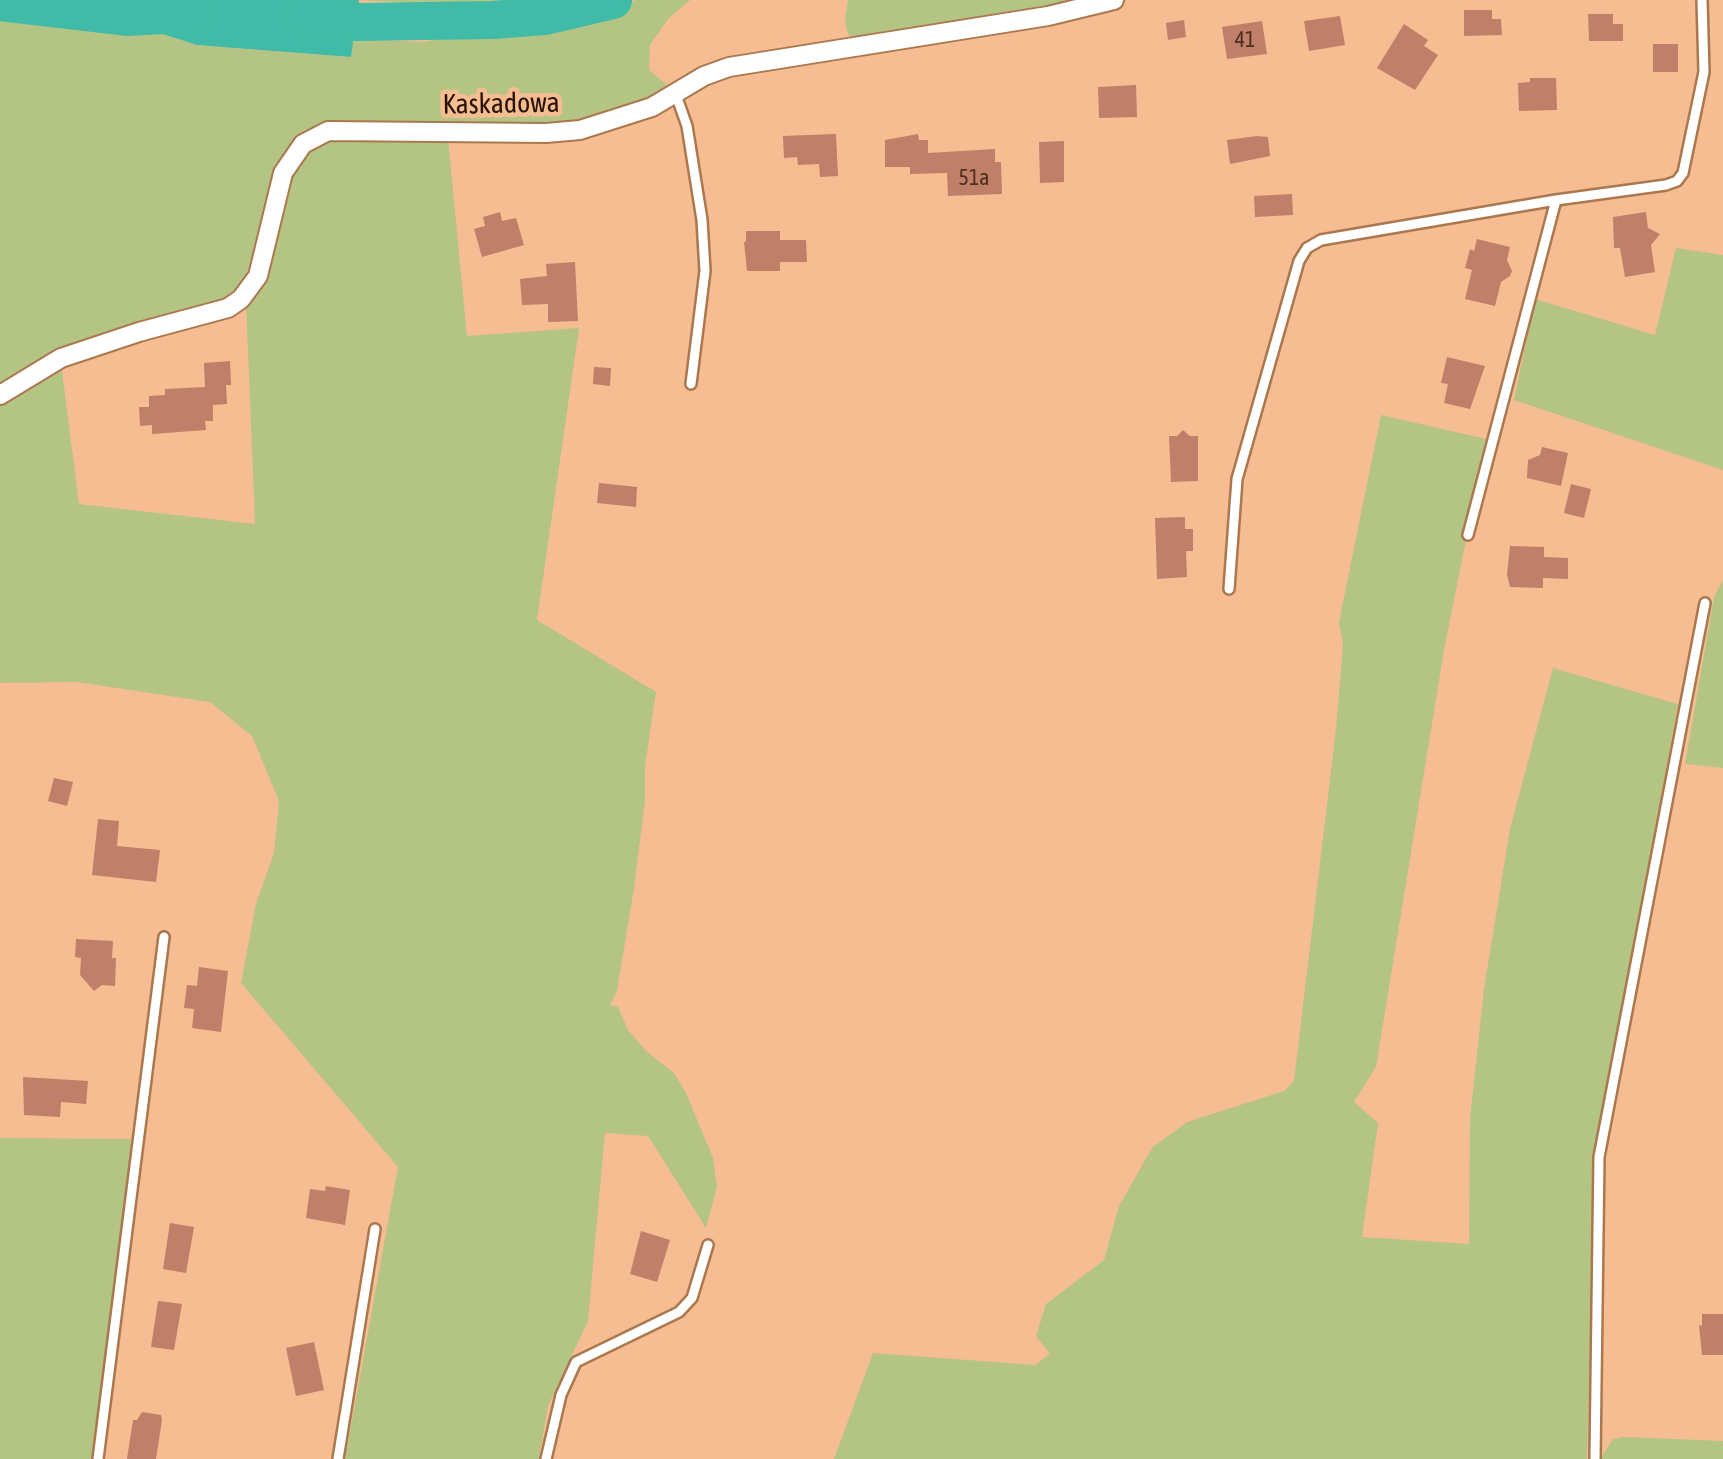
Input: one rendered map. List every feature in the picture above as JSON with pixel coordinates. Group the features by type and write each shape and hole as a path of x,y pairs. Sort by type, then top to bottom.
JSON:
{"street":[{"name":"Kaskadowa","path":"0,394 60,358 228,308 241,299 258,276 283,173 294,154 315,137 340,130 580,130 634,114 704,76 729,67 1048,16 1114,0"}],"lane":[{"path":"1230,589 1237,479 1299,261 1307,248 1321,240 1666,185 1683,173 1704,72 1702,0"},
{"path":"676,94 697,175 705,271 692,384"},
{"path":"1468,535 1556,200"},
{"path":"1594,1459 1600,1157 1705,602"},
{"path":"98,1459 164,937"},
{"path":"338,1459 375,1229"},
{"path":"546,1459 560,1395 576,1362 679,1312 692,1298 708,1245"}],"green space":[{"path":"359,0 548,0 493,8"},
{"path":"635,0 690,0 668,19 650,45 649,70 668,86 668,94 612,118 544,128 342,125 278,165 253,265 245,283 227,298 56,354 0,389 0,12 81,25 147,29 197,45 350,57 354,39 420,42 546,26 617,9"},
{"path":"848,0 1092,0 857,41 848,34"},
{"path":"448,138 467,336 579,328 537,620 656,692 634,888 617,991 610,1005 618,1007 628,1030 646,1051 674,1073 686,1093 713,1158 717,1187 706,1228 648,1136 605,1133 588,1321 548,1406 539,1459 345,1459 398,1167 241,983 256,904 274,853 279,801 252,736 210,702 77,682 0,683 0,401 61,363 79,504 255,524 246,302 293,161 320,139"},
{"path":"1676,248 1723,255 1723,470 1514,400 1535,299 1655,335"},
{"path":"1381,415 1486,439 1444,650 1376,1067 1354,1102 1378,1123 1362,1237 1469,1244 1470,1117 1484,989 1510,829 1553,668 1678,704 1599,1132 1594,1181 1587,1459 834,1459 873,1353 1035,1365 1050,1354 1036,1336 1046,1304 1104,1260 1119,1206 1152,1148 1187,1122 1284,1091 1294,1081 1336,729 1343,644 1339,622"},
{"path":"1723,580 1723,768 1685,764 1714,597"},
{"path":"0,1138 135,1139 92,1459 0,1459"},
{"path":"1613,1439 1723,1441 1723,1459 1600,1459"}],"water":[{"path":"148,0 359,0 351,57 197,45 147,29"}],"building":[{"path":"1464,10 1492,10 1492,19 1501,19 1502,35 1464,36"},
{"path":"1588,14 1613,14 1613,24 1623,24 1623,41 1589,41"},
{"path":"1340,16 1345,45 1309,51 1304,21"},
{"path":"1184,20 1186,37 1168,40 1166,23"},
{"path":"1262,21 1267,54 1227,59 1222,27"},
{"path":"1404,24 1428,40 1424,46 1438,55 1415,90 1377,68"},
{"path":"1653,44 1678,44 1678,72 1653,72"},
{"path":"1530,78 1556,78 1557,110 1519,111 1518,83 1530,82"},
{"path":"1136,85 1137,117 1099,118 1098,87"},
{"path":"836,134 838,176 820,177 819,164 798,165 797,157 784,158 783,136"},
{"path":"918,134 919,140 928,140 928,153 995,149 995,162 1001,162 1002,194 948,196 947,173 910,174 910,167 885,167 885,140"},
{"path":"1268,137 1270,156 1230,164 1227,140"},
{"path":"1064,141 1064,182 1040,183 1039,142"},
{"path":"1292,194 1293,215 1255,217 1254,196"},
{"path":"500,212 502,221 516,218 524,245 482,257 474,229 485,226 483,217"},
{"path":"1646,212 1648,228 1660,234 1651,245 1655,272 1625,277 1620,248 1614,248 1613,217"},
{"path":"746,231 780,231 780,240 806,240 807,262 780,262 780,271 747,271"},
{"path":"1477,239 1510,247 1507,260 1512,271 1501,282 1495,306 1465,299 1472,270 1465,268"},
{"path":"575,262 578,321 548,322 548,304 522,305 520,279 547,276 546,264"},
{"path":"1447,357 1485,366 1470,409 1444,403 1448,384 1441,383"},
{"path":"230,361 227,404 213,405 213,421 205,421 206,430 152,434 152,425 140,426 139,407 149,407 149,396 165,395 165,389 205,387 204,363"},
{"path":"594,367 611,368 610,386 593,384"},
{"path":"1183,430 1198,436 1198,481 1171,482 1169,436 1177,436"},
{"path":"1542,447 1568,453 1561,486 1527,478 1528,460 1540,455"},
{"path":"599,483 637,487 636,507 597,503"},
{"path":"1571,484 1591,489 1584,518 1564,513"},
{"path":"1185,517 1185,529 1193,529 1193,551 1186,551 1187,577 1157,579 1155,518"},
{"path":"1510,546 1544,547 1544,557 1568,558 1568,579 1543,578 1543,588 1510,587"},
{"path":"54,778 73,782 67,806 48,801"},
{"path":"98,819 119,821 117,846 160,850 156,882 92,875"},
{"path":"76,939 113,941 115,986 102,985 94,991 80,975"},
{"path":"199,967 228,971 221,1032 192,1028 194,1009 184,1008 187,985 197,986"},
{"path":"23,1077 88,1081 86,1104 61,1102 60,1117 24,1115"},
{"path":"326,1186 350,1190 345,1225 306,1218 310,1189 325,1191"},
{"path":"170,1223 194,1227 186,1273 163,1269"},
{"path":"641,1231 670,1240 657,1282 630,1274"},
{"path":"158,1301 182,1304 174,1350 151,1347"},
{"path":"1702,1314 1723,1314 1723,1355 1702,1355"},
{"path":"314,1342 324,1390 296,1396 286,1348"},
{"path":"142,1412 161,1415 156,1459 127,1459 133,1420"}],"waterway":[{"path":"306,15 357,22 493,20 545,16 613,0"},
{"path":"0,2 127,17 196,13"}]}
